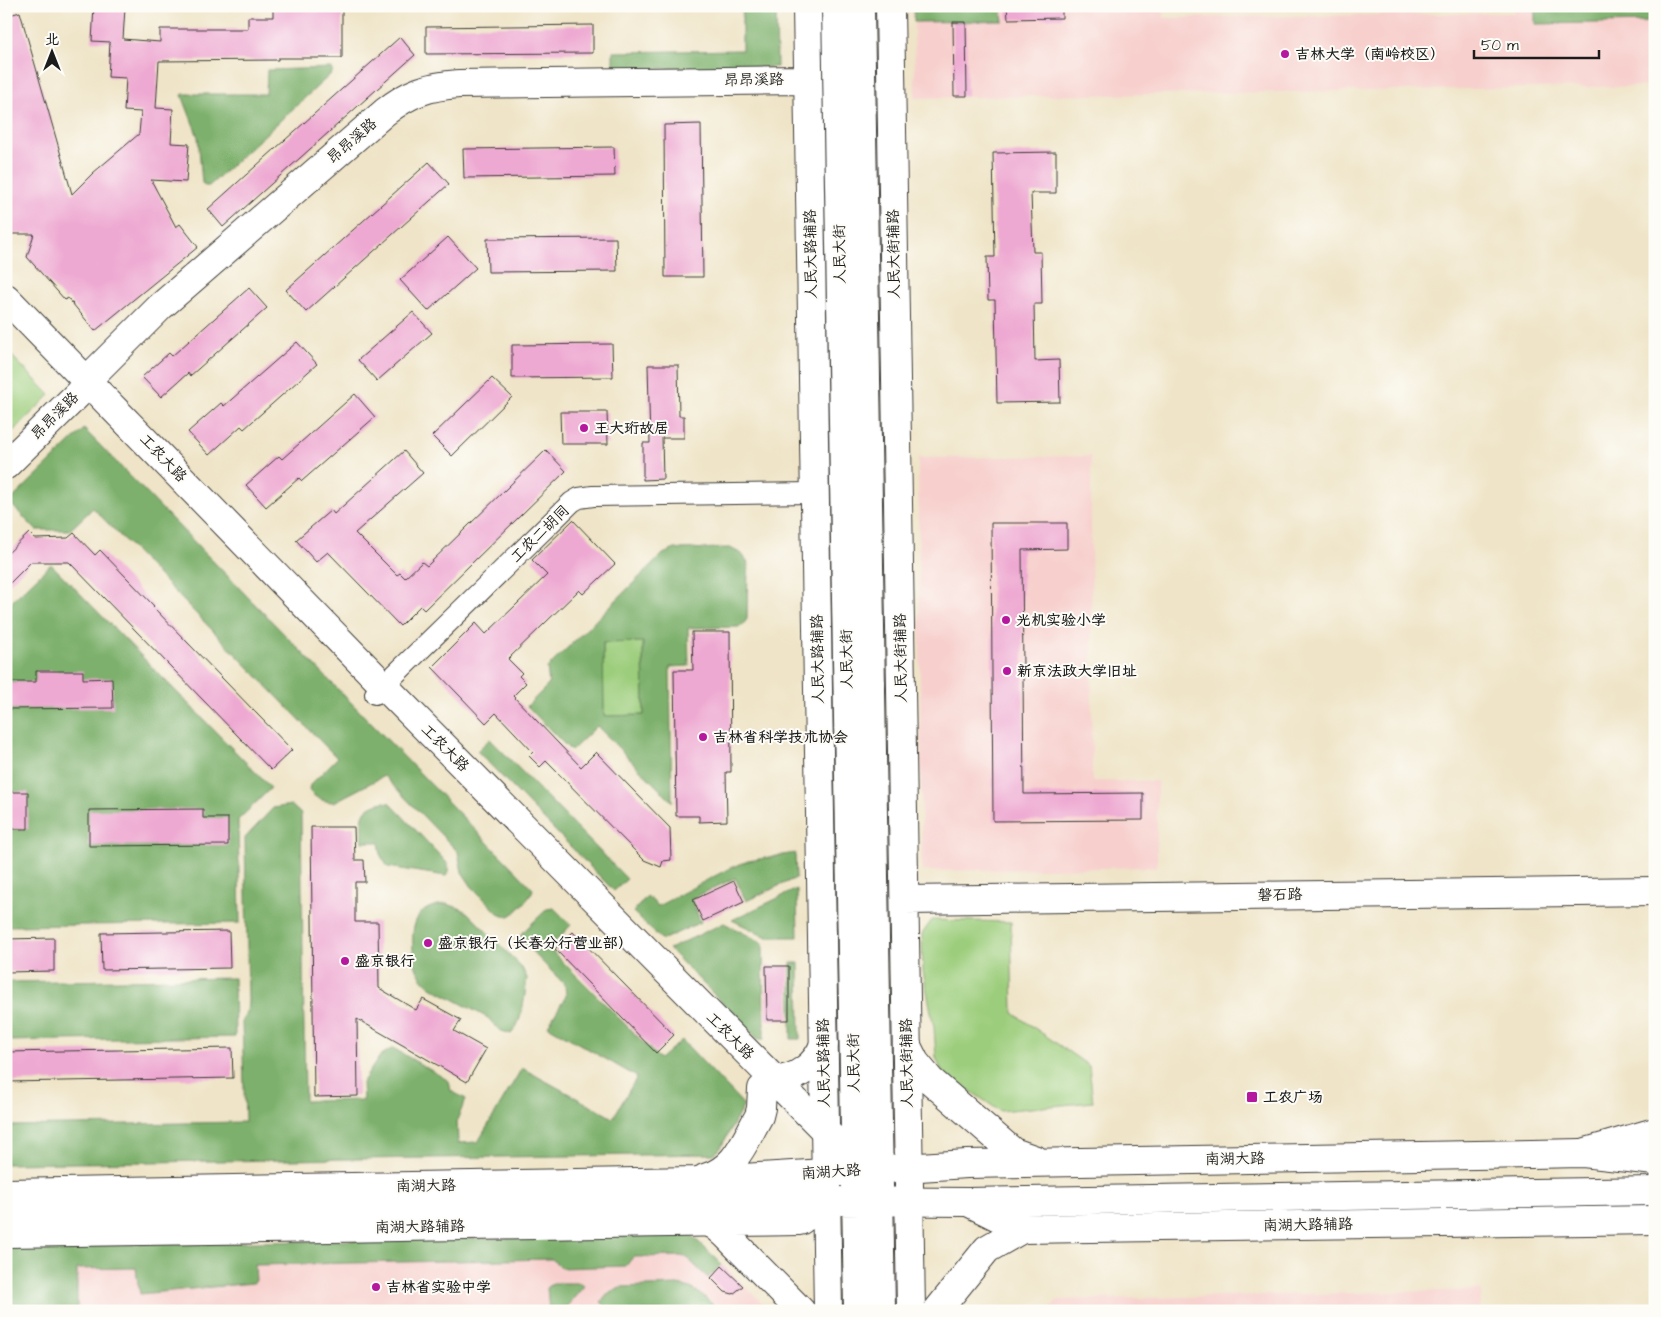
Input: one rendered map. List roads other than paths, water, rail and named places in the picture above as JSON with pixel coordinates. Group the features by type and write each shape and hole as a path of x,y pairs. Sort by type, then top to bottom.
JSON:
{"main road":[{"name":"人民大路辅路","path":"807,6 824,1044 846,1163 826,1201 828,1311"},
{"name":"人民大街","path":"836,6 846,1163"},
{"name":"人民大街","path":"846,1163 860,6"},
{"name":"人民大街辅路","path":"890,6 911,1311"},
{"name":"昂昂溪路","path":"6,465 160,307 385,112 414,93 428,88 459,84 808,80"},
{"name":"工农大路","path":"6,298 83,387 846,1163 868,1202"},
{"name":"工农大路","path":"6,318 83,387"},
{"name":"磐石路","path":"905,900 1655,891"},
{"path":"696,1181 716,1175 735,1160 759,1116 768,1084 790,1079 803,1070 820,1055 824,1044"},
{"path":"907,1046 915,1062 930,1080 1013,1152 1028,1158 1048,1162"},
{"path":"1584,1153 1655,1132"},
{"name":"南湖大路","path":"6,1193 696,1181 846,1163 909,1167 1048,1162 1584,1153 1655,1161"},
{"name":"南湖大路","path":"6,1213 678,1201 968,1202 1655,1191"},
{"name":"南湖大路辅路","path":"6,1233 800,1221 826,1201"},
{"path":"858,1311 868,1202"},
{"path":"868,1202 881,1311"},
{"name":"南湖大路辅路","path":"968,1202 1022,1229 1655,1220"},
{"path":"709,1223 716,1226 801,1311"},
{"path":"937,1311 987,1250 1022,1229"}],"street":[{"name":"工农二胡同","path":"380,690 578,498 593,496 815,493"}],"place":[{"name":"吉林大学（南岭校区）","path":"1285,54"},
{"name":"王大珩故居","path":"584,428"},
{"name":"光机实验小学","path":"1006,620"},
{"name":"新京法政大学旧址","path":"1007,671"},
{"name":"吉林省科学技术协会","path":"703,737"},
{"name":"盛京银行（长春分行营业部）","path":"428,943"},
{"name":"盛京银行","path":"345,961"},
{"name":"工农广场","path":"1252,1097"},
{"name":"吉林省实验中学","path":"376,1287"}]}
